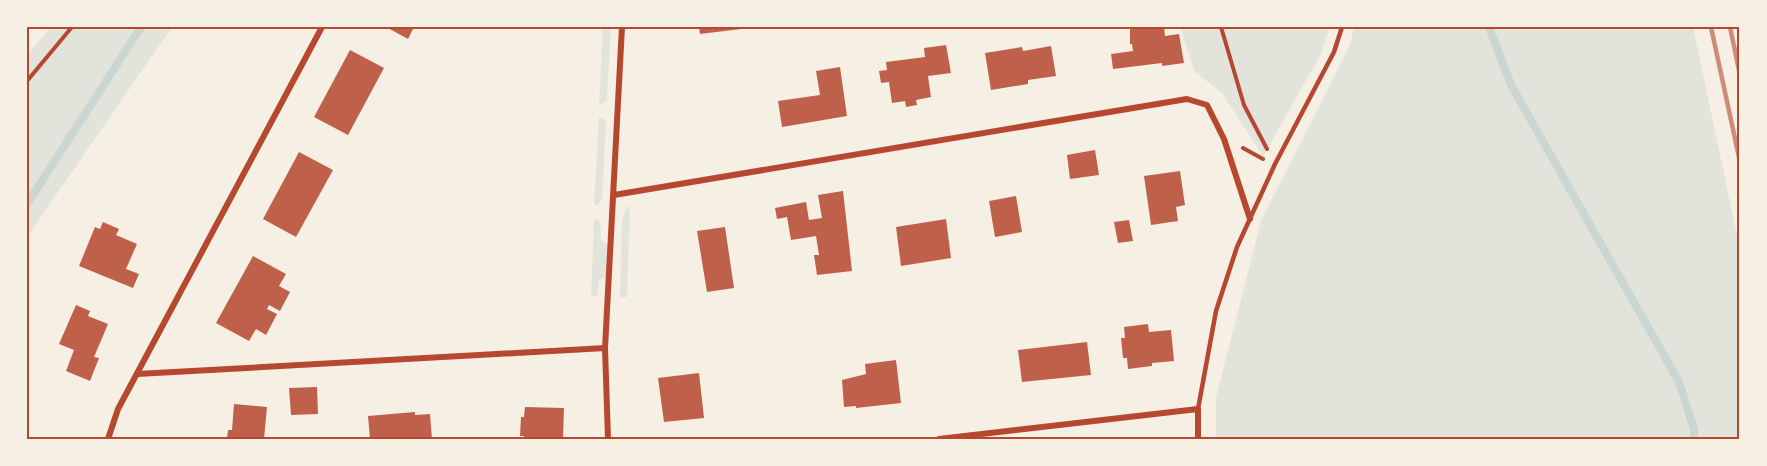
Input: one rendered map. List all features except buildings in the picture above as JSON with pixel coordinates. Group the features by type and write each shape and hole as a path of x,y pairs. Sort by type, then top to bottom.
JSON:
{"street":[{"path":"108,439 118,409 322,27"},
{"path":"608,439 605,348 622,27"},
{"path":"614,195 1187,99 1207,105 1224,139 1250,219"},
{"path":"137,374 605,348"},
{"path":"939,439 1198,409 1198,439"}],"lane":[{"path":"1198,409 1216,311 1237,247 1275,165 1334,52 1342,27"}],"path":[{"path":"27,81 72,27"},
{"path":"1221,27 1244,105 1275,165"},
{"path":"1224,139 1275,165"}],"shaded area":[{"path":"51,27 172,27 27,237 27,55"},
{"path":"603,27 611,27 607,100 599,104"},
{"path":"1180,27 1330,27 1321,54 1263,156 1222,93 1195,72"},
{"path":"1354,27 1693,27 1740,249 1740,439 1216,439 1216,398 1261,221 1350,45"},
{"path":"599,117 603,118 606,123 602,200 598,205 594,205"},
{"path":"630,205 627,297 620,297 622,221"},
{"path":"594,218 600,221 601,240 608,247 607,274 605,278 599,279 597,295 591,298"}],"waterway":[{"path":"27,204 141,27"},
{"path":"1489,27 1511,85 1679,382 1694,429 1694,439"}],"railway":[{"path":"1711,27 1740,162"},
{"path":"1730,27 1740,75"}]}
